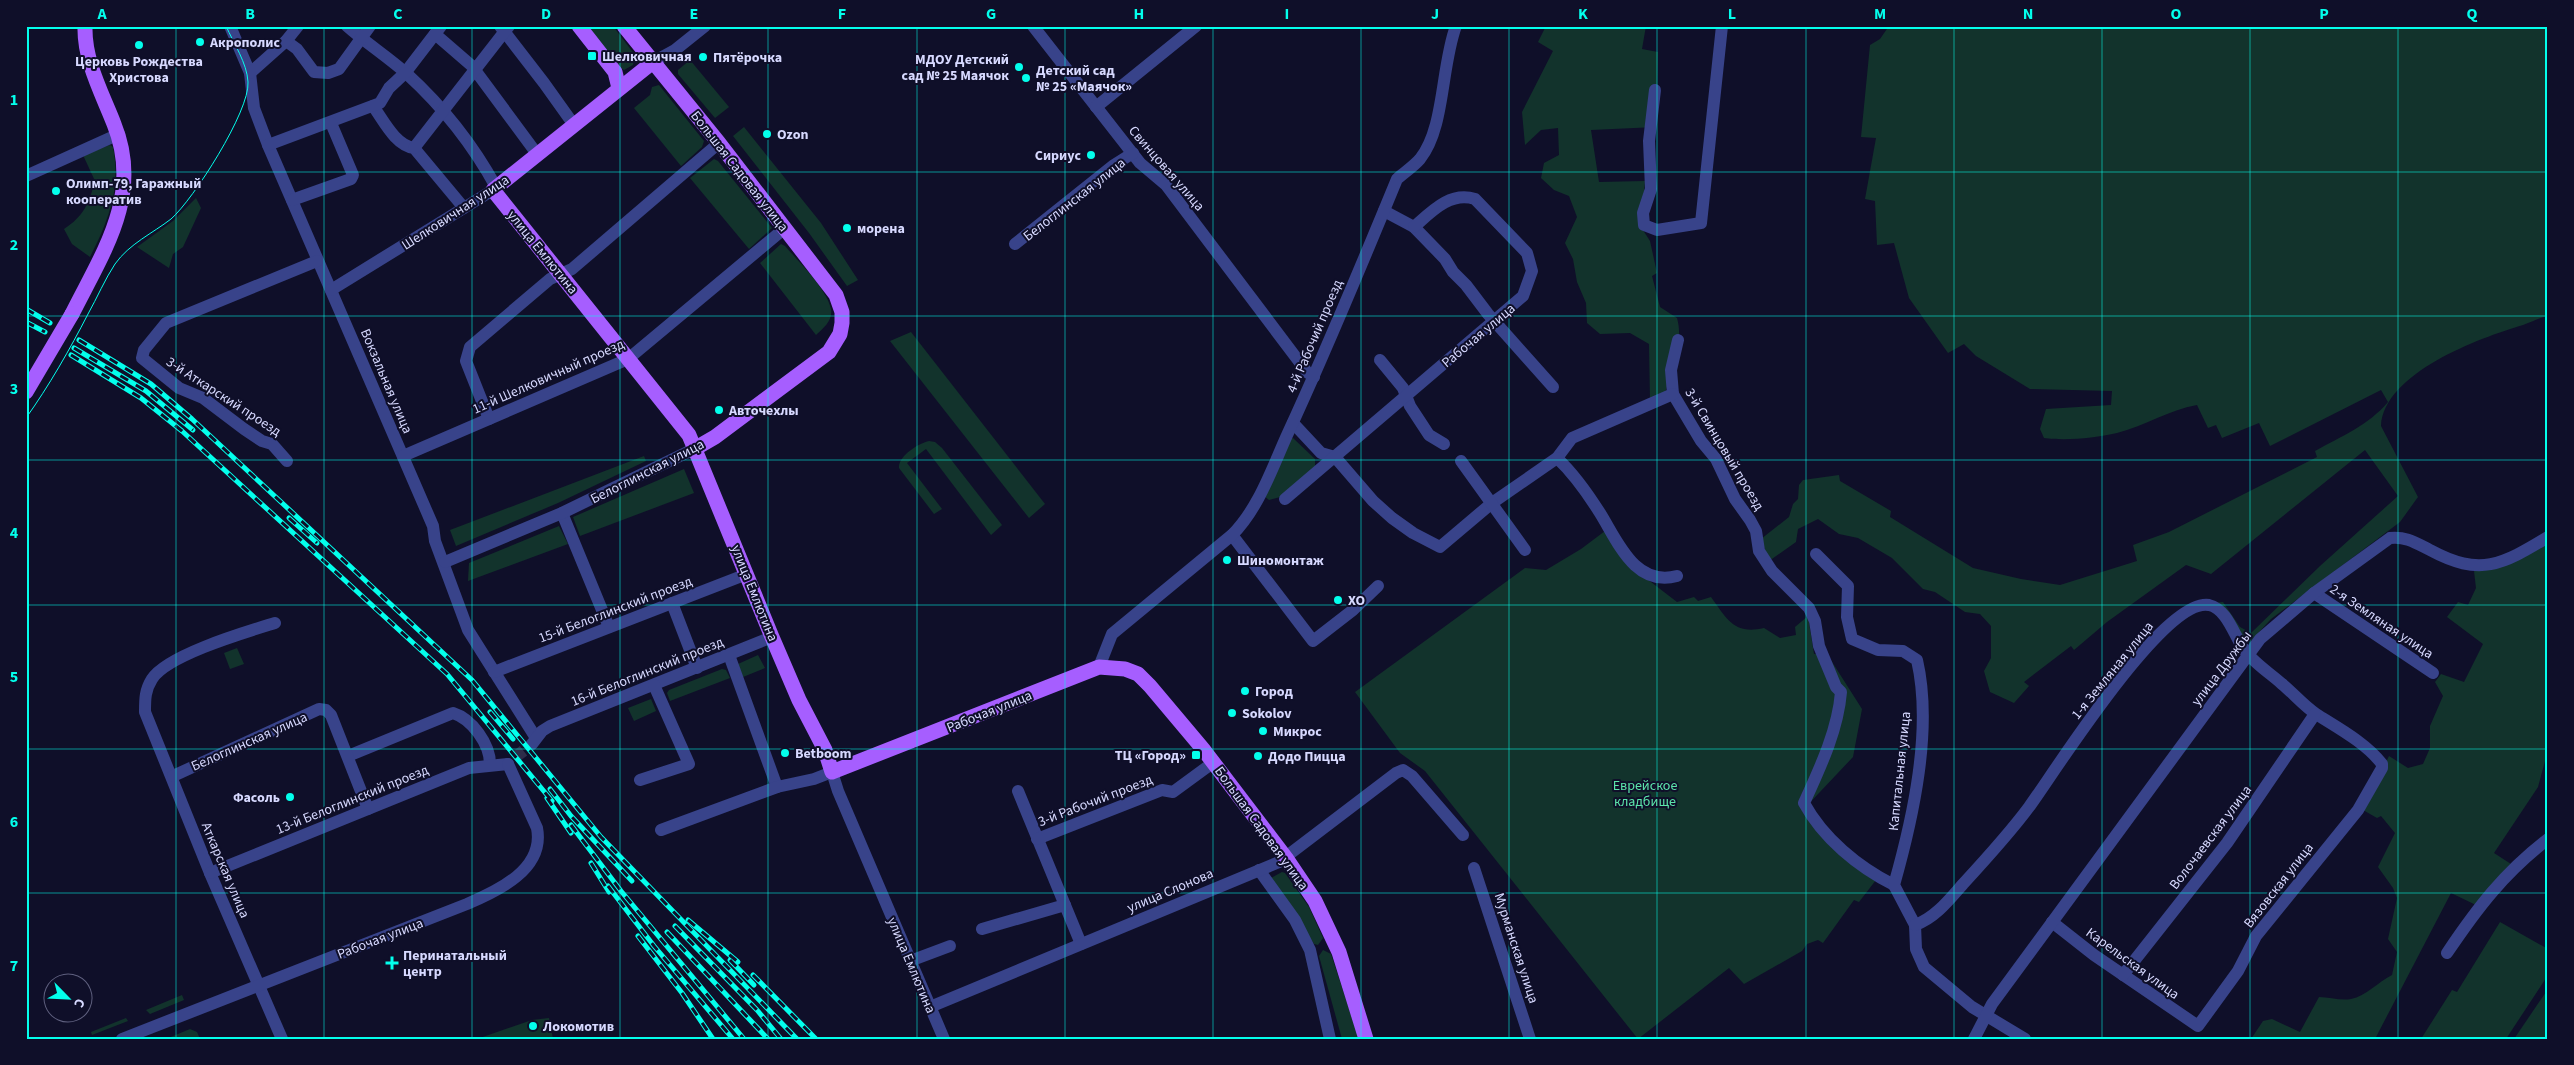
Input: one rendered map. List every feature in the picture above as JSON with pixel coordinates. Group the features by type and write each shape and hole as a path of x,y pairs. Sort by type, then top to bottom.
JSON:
{"main road":[{"path":"26,392 72,314 103,253 124,199 124,160 118,134 90,63 84,26"},
{"path":"579,26 615,72 619,88"},
{"name":"Большая Садовая улица","path":"624,26 786,228 836,295 842,312 842,323"},
{"name":"Шелковичная улица","path":"494,189 653,62"},
{"name":"улица Емлютина","path":"494,189 689,434 772,637 799,700 825,750 832,772"},
{"name":"Белоглинская улица","path":"696,448 715,437 829,352 840,334 842,323"},
{"name":"Большая Садовая улица","path":"1099,667 1113,666 1138,674 1214,762 1286,858 1315,901 1340,952 1366,1039"},
{"name":"Рабочая улица","path":"832,772 1099,667"}],"street":[{"name":"Вокзальная улица","path":"230,26 250,73 254,108 268,145 433,526 435,541 445,562 468,630 534,741"},
{"path":"250,73 286,41 298,26"},
{"name":"улица Емлютина","path":"347,26 405,73 442,110 467,141 494,189"},
{"path":"286,41 297,49 314,72 328,73 339,69 370,26"},
{"path":"653,62 676,50 705,26"},
{"name":"Свинцовая улица","path":"1033,26 1140,163 1166,185 1307,372 1314,376"},
{"path":"1096,107 1196,26"},
{"name":"4-й Рабочий проезд","path":"1232,535 1242,525 1256,503 1314,376 1397,179 1419,160 1434,130 1445,62 1456,26"},
{"path":"1655,90 1649,141 1651,189 1643,213 1644,225 1657,230 1701,223 1722,26"},
{"path":"414,148 442,110 476,71 505,28 574,125"},
{"path":"268,145 331,123 380,103 389,88 405,73 438,30 476,71 538,154"},
{"path":"373,106 390,131 402,143 414,148 464,208"},
{"path":"292,200 351,179 353,175 331,123"},
{"path":"26,176 118,134"},
{"path":"488,419 466,361 466,354 470,347 542,285 572,269 719,143"},
{"name":"Белоглинская улица","path":"1015,244 1114,164 1133,153"},
{"name":"Шелковичная улица","path":"331,290 494,189"},
{"name":"Рабочая улица","path":"1285,499 1523,296 1532,271 1526,253 1490,218 1482,205 1468,196 1454,198 1437,206 1414,227"},
{"path":"1384,211 1414,227 1444,259 1453,272 1466,284 1494,321 1553,387"},
{"name":"11-й Шелковичный проезд","path":"403,456 628,359 786,228"},
{"name":"3-й Аткарский проезд","path":"287,461 272,444 262,441 244,430 203,398 179,388 142,358 144,350 166,323 317,261"},
{"name":"3-й Свинцовый проезд","path":"1678,340 1671,370 1673,394 1701,442 1716,459 1735,499 1756,531 1759,551 1772,571 1809,608 1815,621 1819,646 1836,688 1841,692 1840,706 1831,738 1804,803 1811,816 1834,843 1894,885"},
{"path":"1380,360 1403,388 1410,406 1429,435 1444,444"},
{"path":"1293,423 1321,453 1335,457 1373,501 1392,518 1412,533 1440,547 1492,503 1557,458 1572,438 1673,394"},
{"name":"Белоглинская улица","path":"445,562 562,513 696,448"},
{"path":"1557,458 1585,491 1610,533 1638,569 1659,578 1677,576"},
{"path":"1461,461 1525,550"},
{"path":"562,513 609,627"},
{"path":"1099,667 1112,634 1232,535 1313,641 1353,610 1378,586"},
{"name":"улица Дружбы","path":"1974,1038 1986,1016 2052,922 2260,639 2314,593 2390,538 2400,537 2413,541 2456,563 2476,567 2514,556 2548,537"},
{"name":"Капитальная улица","path":"1816,554 1848,586 1847,617 1852,639 1878,650 1903,651 1917,660 1922,682 1922,720 1918,763 1907,839 1894,885"},
{"name":"15-й Белоглинский проезд","path":"494,672 747,574"},
{"name":"2-я Земляная улица","path":"2314,593 2433,673"},
{"path":"672,603 697,668"},
{"name":"1-я Земляная улица","path":"1915,925 1924,922 1951,899 2007,836 2133,663 2166,626 2187,610 2198,605 2210,606 2220,612 2248,654 2315,714 2366,749 2382,764"},
{"name":"Аткарская улица","path":"275,623 244,632 167,663 152,678 145,694 145,712 173,776 210,873 282,1039"},
{"name":"16-й Белоглинский проезд","path":"534,741 550,726 772,637"},
{"path":"728,655 777,787"},
{"path":"640,780 690,764 654,685"},
{"name":"Белоглинская улица","path":"173,776 319,709 326,710 331,715 348,756"},
{"path":"368,809 348,756 453,713 470,722 490,753 490,764"},
{"name":"Волочаевская улица","path":"2123,975 2227,843 2315,714"},
{"name":"Рабочая улица","path":"122,1039 474,901 510,883 537,851 539,838 537,828 511,761"},
{"name":"13-й Белоглинский проезд","path":"210,873 469,768 511,761"},
{"name":"3-й Рабочий проезд","path":"1037,838 1162,790 1173,792 1214,762"},
{"name":"Вязовская улица","path":"2198,1026 2238,971 2256,936 2358,810 2382,768 2382,764"},
{"name":"улица Слонова","path":"930,1007 1286,858 1396,773 1403,770 1412,776 1463,835"},
{"name":"улица Емлютина","path":"832,772 838,791 944,1039"},
{"name":"Рабочая улица","path":"661,830 777,787 814,780 832,772"},
{"path":"1018,791 1081,944"},
{"path":"2447,953 2491,891 2518,862 2548,838"},
{"name":"Мурманская улица","path":"1474,868 1530,1039"},
{"path":"1259,870 1296,920 1310,950 1330,1039"},
{"path":"1894,885 1915,925 1916,949 1924,967 1938,981 1986,1016 2008,1027 2025,1039"},
{"path":"982,929 1065,905"},
{"name":"Карельская улица","path":"2052,922 2094,955 2198,1026"},
{"path":"910,961 950,946"}],"green space":[{"path":"587,26 613,26 635,55 633,65 624,70 617,66"},
{"path":"1546,26 1646,26 1642,49 1658,52 1656,127 1591,130 1599,182 1645,181 1641,227 1650,241 1657,273 1652,276 1660,307 1677,318 1679,327 1674,365 1665,393 1650,400 1649,344 1630,333 1600,334 1587,323 1586,303 1577,282 1573,259 1565,243 1577,217 1569,196 1554,190 1541,178 1544,163 1559,155 1558,128 1541,130 1525,145 1522,112 1553,51 1538,42"},
{"path":"1889,26 2548,26 2548,316 2483,339 2437,360 2416,374 2398,390 2386,407 2381,426 2418,497 2400,522 2271,619 2250,642 2246,642 2213,603 2223,602 2240,627 2251,633 2320,566 2398,496 2365,450 2211,574 2186,565 2107,622 2074,650 2071,646 2024,682 2029,686 2014,703 1990,692 1984,671 1991,658 1991,626 1980,614 1965,612 1935,592 1923,589 1892,558 1858,538 1839,534 1818,519 1798,529 1796,542 1769,561 1761,539 1789,517 1793,504 1798,499 1799,485 1803,480 1839,475 1840,481 1891,511 1890,517 1973,568 2021,579 2060,585 2137,561 2133,545 2169,532 2317,457 2315,451 2363,424 2388,402 2381,390 2270,446 2259,423 2222,438 2216,425 2208,428 2197,405 2117,433 2080,438 2044,438 2040,429 2046,409 2111,405 2112,391 2030,389 1976,356 1964,344 1948,353 1909,298 1894,243 1877,245 1875,201 1865,199 1876,138 1861,137 1870,45 1880,39"},
{"path":"690,60 729,107 715,118 678,74 678,70"},
{"path":"659,85 704,141 702,147 681,166 634,108 650,95 652,87"},
{"path":"744,127 821,223 858,280 847,286 809,233 733,136"},
{"path":"110,145 113,147 115,162 112,204 103,230 90,257 72,244 64,229 85,208 95,181 83,155"},
{"path":"714,159 718,161 772,228 749,249 690,178"},
{"path":"196,198 201,208 183,247 173,254 169,268 137,247 173,221"},
{"path":"781,244 785,246 811,276 828,301 831,317 825,327 816,335 760,263"},
{"path":"911,332 1045,504 1029,518 890,341"},
{"path":"1293,438 1315,459 1315,469 1284,496 1269,500 1263,495 1290,439"},
{"path":"929,441 935,442 942,448 1002,525 991,535 926,449 907,463 942,509 934,514 899,468 905,455 920,444"},
{"path":"644,456 646,461 558,503 456,546 450,530"},
{"path":"684,469 694,493 580,536 573,517"},
{"path":"559,526 568,544 468,581 469,563"},
{"name":"Еврейское кладбище","path":"1605,531 1638,572 1677,602 1694,597 1698,601 1711,597 1727,618 1738,627 1754,630 1764,628 1780,638 1796,635 1795,627 1808,616 1814,654 1827,654 1862,709 1853,757 1802,811 1876,880 1859,902 1854,900 1823,943 1818,940 1807,944 1802,951 1744,984 1729,968 1638,1039 1425,771 1400,753 1355,692 1525,568 1546,570 1581,549"},
{"path":"2548,541 2548,750 2538,787 2494,853 2511,864 2476,905 2451,893 2375,1039 2251,1039 2263,1021 2272,1019 2300,1032 2319,997 2351,999 2367,992 2392,975 2397,952 2388,939 2397,898 2393,888 2378,867 2395,833 2381,816 2377,818 2363,810 2389,756 2408,768 2423,764 2430,748 2430,726 2443,696 2435,682 2441,674 2464,682 2483,644 2447,617 2458,602 2468,605 2476,588 2474,571 2486,570"},
{"path":"237,648 244,664 230,669 224,653"},
{"path":"758,655 765,668 743,677 738,664"},
{"path":"722,669 726,670 730,678 670,701 667,693 669,690"},
{"path":"651,699 656,711 634,721 628,708"},
{"path":"1282,872 1285,873 1309,907 1323,938 1318,945 1314,944 1271,878"},
{"path":"2500,922 2548,949 2548,975 2506,1039 2421,1039 2452,990 2457,992"},
{"path":"1323,950 1331,954 1359,1039 1342,1039 1319,956"},
{"path":"2548,989 2548,1039 2514,1039"},
{"path":"182,995 184,1000 150,1014 146,1010"},
{"path":"126,1018 128,1021 92,1035 91,1032"},
{"name":"Локомотив","path":"549,1018 553,1039 477,1039 532,1020"},
{"path":"190,1029 197,1032 200,1039 166,1039"}],"tunnel":[{"path":"514,758 531,745"}],"tram line":[{"path":"26,418 59,367 115,264 127,250 171,219 181,209 206,175 230,133 240,113 248,82 243,61 226,26"}],"railway":[{"path":"26,309 50,323"},
{"path":"26,322 45,332"},
{"path":"79,340 151,384 192,419 472,680 601,837 797,1039"},
{"path":"74,348 146,391 193,430"},
{"path":"71,355 141,398 182,431 447,674 552,801"},
{"path":"289,518 317,543"},
{"path":"490,712 513,739"},
{"path":"550,789 571,816 632,881"},
{"path":"547,798 571,833"},
{"path":"571,825 621,891 744,1039"},
{"path":"591,863 609,892"},
{"path":"608,886 654,946 733,1039"},
{"path":"688,920 738,962"},
{"path":"675,926 757,1010 781,1039"},
{"path":"667,932 768,1039"},
{"path":"638,936 682,993 713,1039"},
{"path":"730,960 754,985"},
{"path":"753,975 816,1039"}],"place":[{"name":"Акрополис","path":"200,42"},
{"name":"Церковь Рождества Христова","path":"139,45"},
{"name":"Шелковичная","path":"592,56"},
{"name":"Пятёрочка","path":"703,57"},
{"name":"МДОУ Детский сад № 25 Маячок","path":"1019,67"},
{"name":"Детский сад № 25 «Маячок»","path":"1026,78"},
{"name":"Ozon","path":"767,134"},
{"name":"Сириус","path":"1091,155"},
{"name":"Олимп-79, Гаражный кооператив","path":"56,191"},
{"name":"морена","path":"847,228"},
{"name":"Авточехлы","path":"719,410"},
{"name":"Шиномонтаж","path":"1227,560"},
{"name":"ХО","path":"1338,600"},
{"name":"Город","path":"1245,691"},
{"name":"Sokolov","path":"1232,713"},
{"name":"Микрос","path":"1263,731"},
{"name":"Betboom","path":"785,753"},
{"name":"ТЦ «Город»","path":"1196,755"},
{"name":"Додо Пицца","path":"1258,756"},
{"name":"Фасоль","path":"290,797"},
{"name":"Перинатальный центр","path":"392,963"},
{"name":"Локомотив","path":"533,1026"}]}
